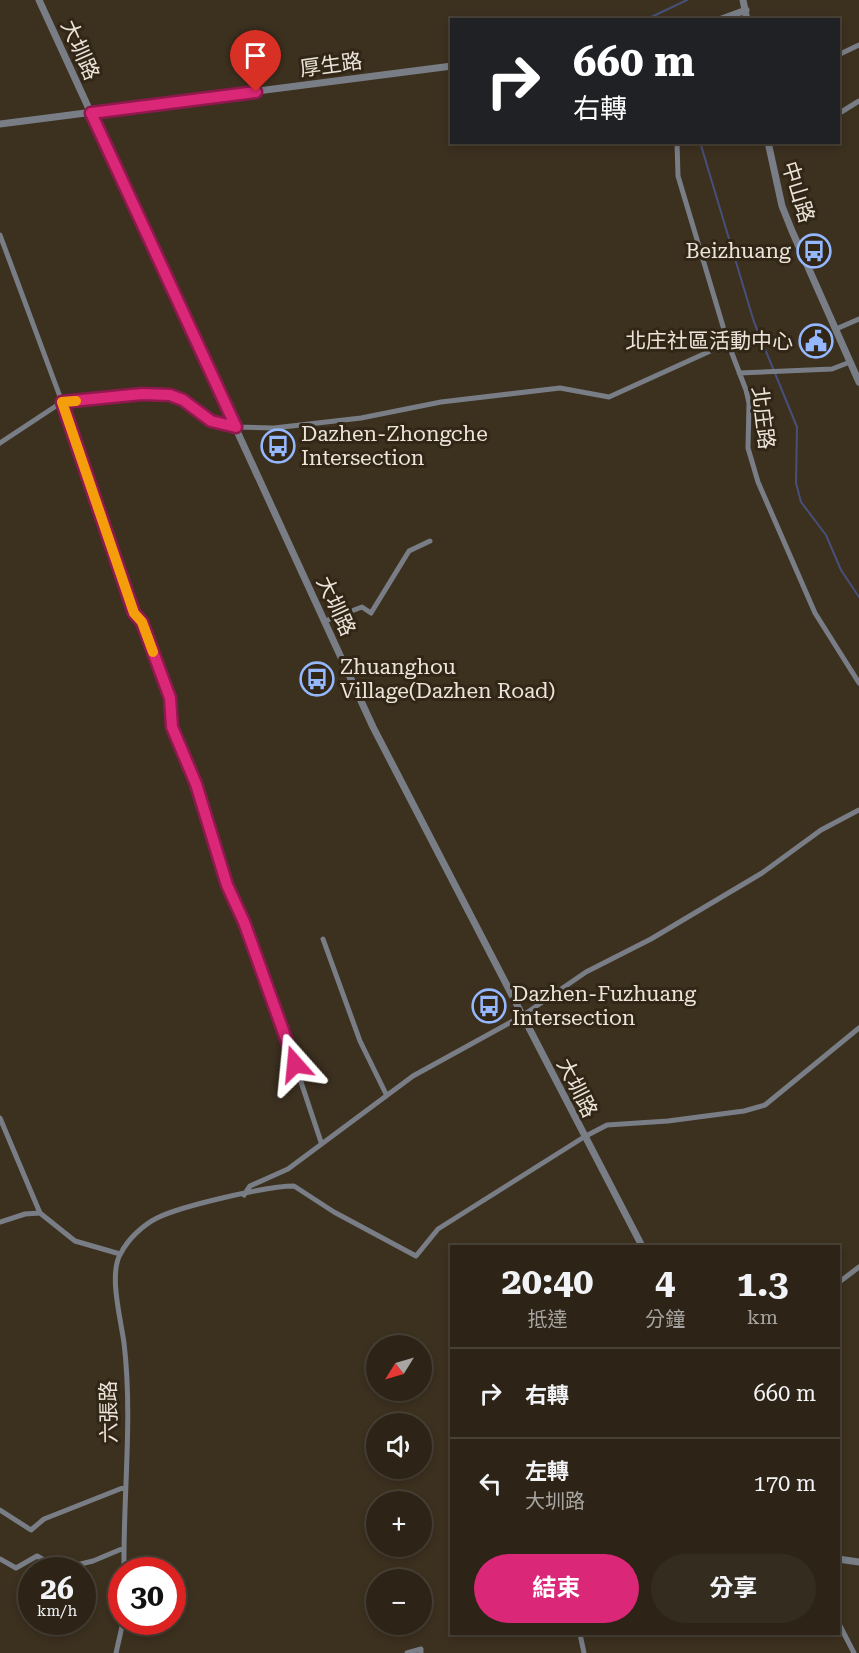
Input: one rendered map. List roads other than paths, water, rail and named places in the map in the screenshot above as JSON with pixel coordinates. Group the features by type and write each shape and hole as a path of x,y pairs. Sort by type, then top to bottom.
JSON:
{"street":[{"name":"大圳路","path":"39,0 374,727 641,1245"},
{"path":"743,0 747,18"},
{"path":"724,18 746,10"},
{"path":"840,54 859,45"},
{"name":"厚生路","path":"0,124 450,66"},
{"path":"840,113 859,101"},
{"name":"北庄路","path":"677,144 678,176 728,343 749,403 748,448 758,482 815,613 859,683"},
{"name":"中山路","path":"770,144 782,206 859,382"},
{"path":"0,235 62,402 134,613 142,622 170,698 172,727 196,784 223,874 282,1025 321,1142"},
{"path":"836,328 859,319"},
{"path":"0,443 62,402 142,394 170,395 183,400 211,421 236,427 274,428 361,418 441,402 560,388 602,397 614,396 728,343"},
{"path":"739,373 832,369 850,362"},
{"path":"325,621 362,607 371,613 409,551 430,541"},
{"path":"244,1195 250,1186 288,1169 386,1094 468,1044 522,1016 586,972 651,939 762,873 821,830 859,810"},
{"path":"323,939 360,1041 386,1094"},
{"path":"0,1118 40,1213 75,1241 120,1254 141,1229 156,1219 177,1210 294,1186 334,1212 416,1256 438,1229 584,1137 607,1125 668,1121 744,1111 765,1105 859,1028"},
{"path":"0,1222 25,1214 40,1213"},
{"name":"六張路","path":"120,1254 116,1286 124,1346 124,1557"},
{"path":"840,1282 859,1268"},
{"path":"0,1510 31,1530 44,1519 125,1487"},
{"path":"0,1559 16,1568 32,1557 39,1556 60,1569 93,1561 124,1548"},
{"path":"840,1559 859,1562"},
{"path":"840,1626 855,1653"},
{"path":"116,1653 120,1635"},
{"path":"580,1635 584,1653"},
{"path":"407,1653 421,1649 421,1653"}],"waterway":[{"path":"649,18 687,0"},
{"path":"701,144 754,322 797,427 796,483 801,502 826,535 841,570 859,597"}],"place":[{"name":"Beizhuang","path":"814,251"},
{"name":"北庄社區活動中心","path":"816,341"},
{"name":"Dazhen-Zhongche Intersection","path":"278,446"},
{"name":"Zhuanghou Village(Dazhen Road)","path":"317,679"},
{"name":"Dazhen-Fuzhuang Intersection","path":"489,1006"}]}
